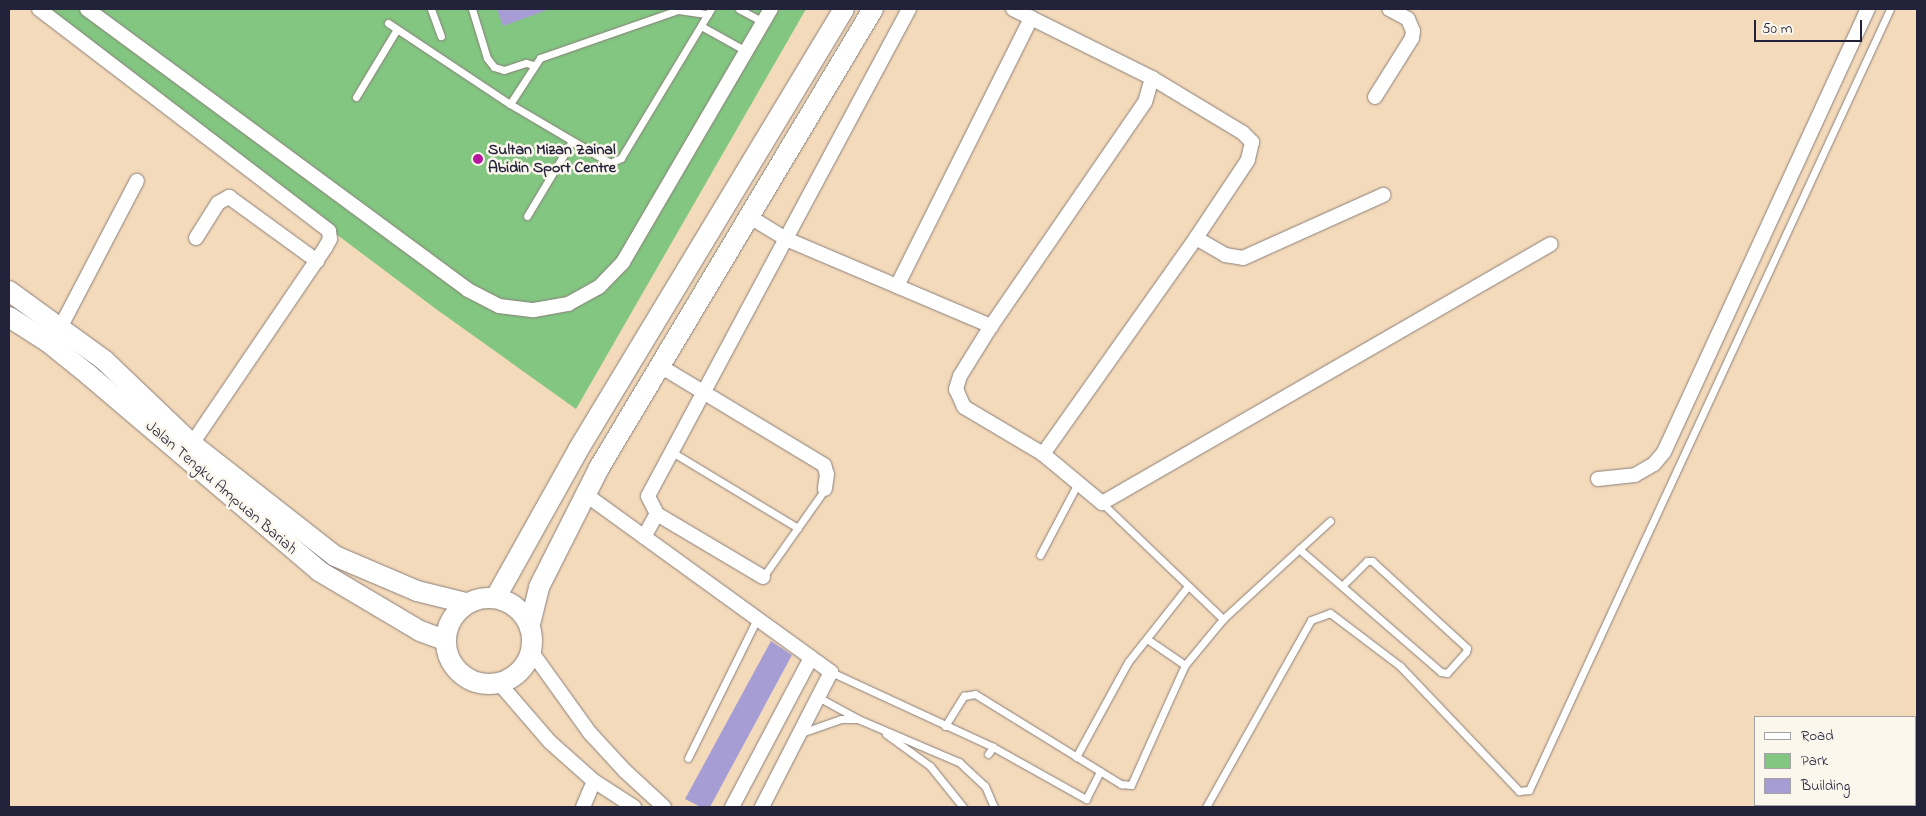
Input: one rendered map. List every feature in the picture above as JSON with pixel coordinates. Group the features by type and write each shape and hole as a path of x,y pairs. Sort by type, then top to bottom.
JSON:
{"main road":[{"path":"496,598 578,450 844,9"},
{"path":"530,624 522,612 496,598 480,598 466,604 455,613 448,626 445,640 447,653 461,674 486,684 499,683 524,667 531,651 530,624 539,587 585,494 873,9"},
{"name":"Jalan Tengku Ampuan Bariah","path":"9,291 104,360 192,444 335,556 417,590 466,604"},
{"name":"Jalan Tengku Ampuan Bariah","path":"9,316 48,342 89,375 319,572 397,619 445,640"}],"street":[{"path":"39,9 324,225 330,239 192,444"},
{"path":"87,9 468,290 499,306 534,310 568,304 599,288 622,262 771,9"},
{"path":"764,577 657,514 648,496 909,9"},
{"path":"1013,9 1152,78 1243,133 1252,142 1248,160 1196,238 1043,454"},
{"path":"1375,97 1412,38 1413,31 1408,19 1389,9"},
{"path":"1598,479 1635,475 1654,464 1664,452 1868,9"},
{"path":"897,286 1031,18"},
{"path":"1152,78 1145,102 991,326 960,376 956,389 959,400 964,407 1043,454 1102,503 1551,244"},
{"path":"60,328 137,181"},
{"path":"1196,238 1224,254 1243,258 1383,195"},
{"path":"196,238 218,203 229,197 317,260"},
{"path":"750,217 786,238 991,326"},
{"path":"660,366 824,465 827,474 825,489"},
{"path":"585,494 830,672 762,807"},
{"path":"644,537 657,514"},
{"path":"531,651 590,733 625,772 664,807"},
{"path":"732,807 811,658"},
{"path":"499,683 550,742 594,781 634,807"},
{"path":"583,807 594,781"}],"lane":[{"path":"430,9 441,36"},
{"path":"472,9 487,58 494,67 504,70 526,63 533,65"},
{"path":"739,9 763,22"},
{"path":"1206,807 1311,620 1330,613 1400,666 1519,791 1529,790 1890,9"},
{"path":"388,23 510,104 603,161 615,162 621,158 710,11 678,10 540,58 533,65 510,104"},
{"path":"701,26 746,51"},
{"path":"356,97 397,29"},
{"path":"527,216 572,142"},
{"path":"672,452 798,528"},
{"path":"1040,555 1078,483"},
{"path":"764,577 825,489"},
{"path":"1102,503 1222,619"},
{"path":"945,726 964,696 975,694 1100,772 1121,784 1131,784 1185,665 1222,619 1330,521"},
{"path":"1299,549 1441,672 1447,673 1466,652 1467,648 1372,562 1367,561 1342,586"},
{"path":"1076,757 1128,662 1188,586"},
{"path":"688,758 757,619"},
{"path":"1147,639 1185,665"},
{"path":"830,672 993,747 1086,798 1100,772"},
{"path":"818,697 858,719 949,758 978,777 994,807"},
{"path":"799,734 841,719 858,719"},
{"path":"876,727 930,766 964,807"},
{"path":"988,754 993,747"}],"green space":[{"name":"Sultan Mizan Zainal Abidin Sport Centre","path":"36,9 806,9 576,409 436,309"}],"building":[{"path":"497,9 546,9 547,10 503,26"},
{"path":"771,641 792,655 710,807 701,807 685,799"}],"place":[{"name":"Sultan Mizan Zainal Abidin Sport Centre","path":"478,159"}]}
